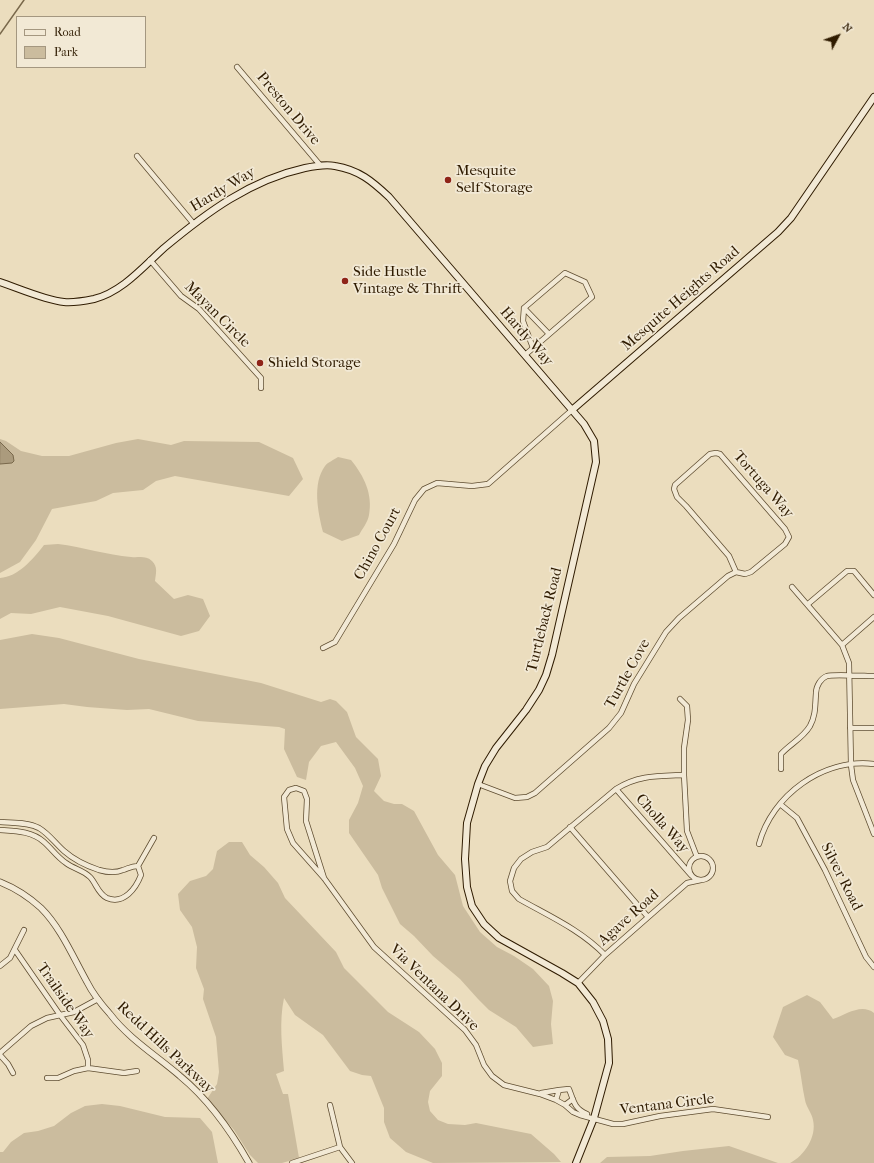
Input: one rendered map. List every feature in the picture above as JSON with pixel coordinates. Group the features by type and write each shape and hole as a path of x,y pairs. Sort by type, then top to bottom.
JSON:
{"main road":[{"name":"Mesquite Heights Road","path":"572,410 778,232 791,218 874,97"},
{"name":"Hardy Way","path":"0,282 63,302 81,302 95,299 118,289 193,223 236,195 265,180 289,172 320,165 335,166 356,172 372,181 394,203 572,410"},
{"name":"Turtleback Road","path":"572,410 584,424 594,441 596,462 552,655 546,676 539,690 485,766 478,784 467,823 465,859 472,906 484,924 499,938 562,972 578,983 593,1002 603,1021 608,1039 609,1063 594,1118 576,1163"}],"street":[{"name":"Preston Drive","path":"237,67 320,165"},
{"path":"137,156 193,223"},
{"name":"Mayan Circle","path":"150,260 181,296 199,309 261,378 261,388"},
{"path":"525,355 592,297 585,282 565,273 524,308 523,321 533,348"},
{"path":"524,308 549,334"},
{"name":"Mesquite Heights Road","path":"472,486 488,484 572,410"},
{"name":"Tortuga Way","path":"736,572 728,556 677,497 674,489 675,485 710,454 720,454 785,529 789,537"},
{"name":"Chino Court","path":"323,648 335,642 394,544 415,500 424,489 437,483 472,486"},
{"name":"Turtle Cove","path":"478,784 515,798 527,797 535,793 610,728 621,713 634,684 666,632 679,618 728,576 736,572 745,574 752,572 785,544 789,537"},
{"path":"808,604 847,571 854,571 874,595"},
{"path":"792,587 842,644 849,662 851,764 853,780 874,834"},
{"path":"842,644 874,617"},
{"path":"781,769 781,754 787,747 804,734 814,719 816,710 816,690 820,682 828,675 874,676"},
{"path":"680,699 687,706 688,720 684,748 687,830 697,857"},
{"path":"850,728 874,728"},
{"path":"760,844 763,831 780,804 786,796 798,786 816,775 835,768 851,764 874,764"},
{"path":"605,955 594,943 579,932 519,899 512,890 510,880 514,868 521,859 532,852 547,847 616,789 627,782 643,777 684,775"},
{"name":"Via Ventana Drive","path":"324,878 306,822 307,799 304,791 296,788 289,790 284,797 287,829 293,843 324,878 374,947 465,1030 476,1045 484,1065 492,1076 504,1085 540,1094 556,1100"},
{"name":"Cholla Way","path":"616,789 691,875"},
{"name":"Silver Road","path":"780,804 797,818 825,870 866,957 874,967"},
{"path":"0,822 28,824 38,827 48,834 64,851 99,870 111,872 132,866 138,866"},
{"path":"570,827 648,917"},
{"path":"0,830 33,835 44,842 56,856 68,865 84,872 91,878 97,889 106,898 115,900 130,894 142,875 138,866"},
{"path":"138,866 154,838"},
{"path":"697,857 705,857 708,859 712,868 709,877 702,880 694,878 691,875 689,868 690,864 697,857"},
{"name":"Agave Road","path":"578,983 605,955 687,882 702,880"},
{"name":"Redd Hills Parkway","path":"0,882 12,887 40,907 50,919 98,999 111,1016 136,1041 182,1076 226,1126 249,1163"},
{"path":"0,966 10,958 24,930"},
{"name":"Trailside Way","path":"15,950 60,1015 83,1045 88,1060 88,1068"},
{"path":"13,1073 0,1054 31,1026 47,1018 74,1012 98,999"},
{"path":"47,1078 58,1078 74,1071 88,1068 124,1073 137,1071"},
{"path":"569,1089 575,1105 579,1110 594,1118 576,1113 556,1100 558,1090 569,1089"},
{"name":"Via Ventana Drive","path":"540,1094 558,1090"},
{"path":"565,1106 573,1099"},
{"path":"330,1105 340,1147 352,1163"},
{"name":"Ventana Circle","path":"594,1118 613,1124 622,1124 660,1116 713,1109 768,1118"},
{"path":"292,1163 340,1147"}],"green space":[{"path":"0,439 6,441 21,451 42,456 69,456 116,443 138,439 171,445 184,441 259,442 293,458 303,479 289,496 175,476 156,481 143,490 113,493 96,501 52,509 36,540 20,562 0,573"},
{"path":"338,457 351,460 356,466 366,486 370,500 368,518 359,535 342,541 323,532 317,498 318,481 321,473 329,462"},
{"path":"58,544 113,555 144,557 149,559 154,563 156,568 155,581 174,599 188,595 203,599 210,616 199,631 181,636 108,616 60,607 31,614 11,613 0,619 0,578 7,577 19,571 44,545"},
{"path":"32,634 59,638 139,659 261,683 321,702 330,699 336,701 347,712 356,737 378,759 381,776 374,791 384,801 394,804 402,804 414,811 438,855 455,875 463,906 480,932 497,947 533,969 549,986 553,1001 551,1024 553,1044 533,1047 516,1027 489,1010 460,979 433,956 400,924 382,888 378,875 349,833 349,820 358,803 363,786 355,768 336,742 321,746 309,762 306,780 297,777 284,749 285,729 279,727 198,721 149,709 127,710 64,704 0,709 0,640"},
{"path":"229,842 242,842 250,855 264,867 278,883 285,898 336,952 344,968 388,1012 419,1032 435,1049 442,1063 442,1076 430,1091 428,1102 430,1111 438,1120 448,1124 465,1125 476,1123 531,1134 561,1162 433,1163 406,1152 390,1138 384,1122 384,1108 371,1076 350,1071 323,1035 295,1015 284,998 281,1025 284,1071 276,1074 283,1094 288,1094 299,1158 282,1163 258,1163 250,1155 234,1130 207,1099 217,1084 219,1072 216,1037 203,999 204,989 196,968 197,947 192,927 180,910 178,894 190,881 206,876 213,869 217,851"},
{"path":"807,995 820,1002 833,1019 859,1009 869,1010 874,1013 874,1163 790,1163 800,1156 808,1145 814,1126 806,1103 798,1060 785,1055 773,1037 783,1007"},
{"path":"102,1104 120,1106 165,1117 200,1118 212,1132 218,1163 0,1163 0,1152 3,1152 11,1142 24,1133 38,1131 54,1126 71,1113 85,1106"},
{"path":"729,1146 778,1163 600,1163 607,1157 650,1156"}],"shaded area":[{"path":"0,442 13,455 14,461 12,463 0,464"}],"waterway":[{"path":"0,34 24,0"}],"place":[{"name":"Mesquite Self Storage","path":"448,180"},
{"name":"Side Hustle Vintage & Thrift","path":"345,281"},
{"name":"Shield Storage","path":"260,363"}]}
